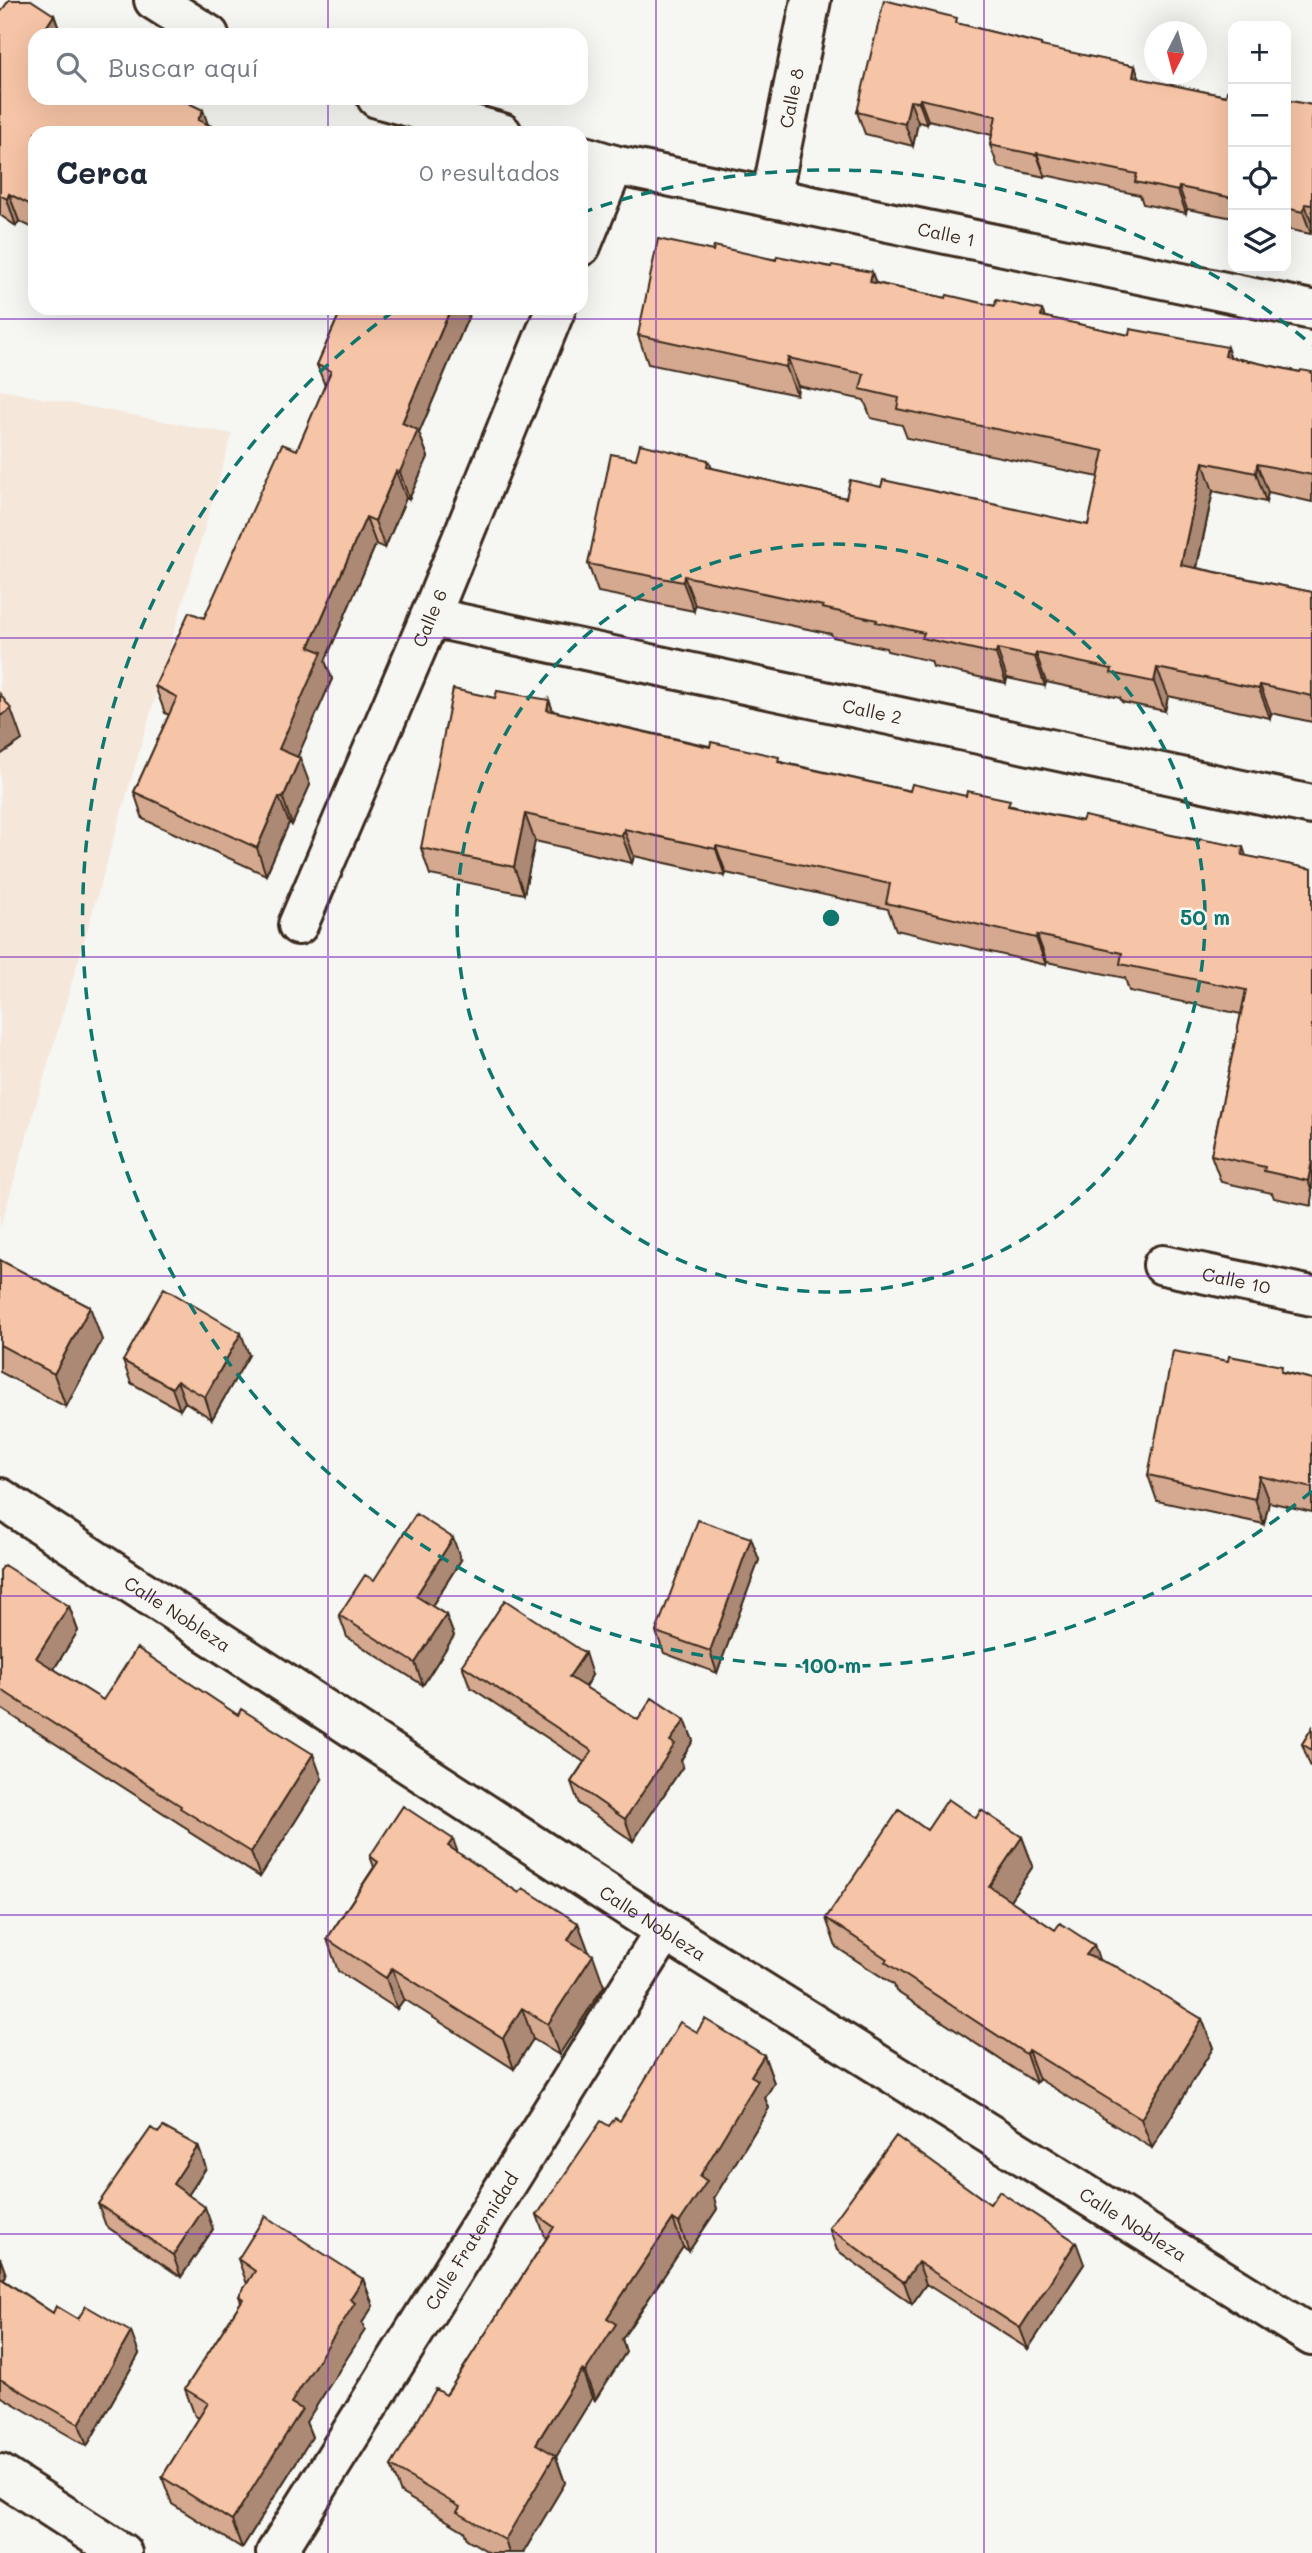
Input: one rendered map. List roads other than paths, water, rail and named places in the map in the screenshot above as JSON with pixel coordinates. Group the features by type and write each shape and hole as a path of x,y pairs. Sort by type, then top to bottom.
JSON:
{"street":[{"path":"154,0 198,28"},
{"name":"Calle 8","path":"771,198 811,0"},
{"path":"402,105 477,126"},
{"path":"588,211 598,160"},
{"name":"Calle 1","path":"598,160 1312,310"},
{"name":"Calle 6","path":"298,925 430,617 553,315"},
{"name":"Calle 2","path":"430,617 1312,806"},
{"name":"Calle 10","path":"1163,1265 1312,1296"},
{"name":"Calle Nobleza","path":"0,1498 666,1931 1312,2336"},
{"name":"Calle Fraternidad","path":"276,2553 666,1931"},
{"path":"0,2474 121,2553"}]}
